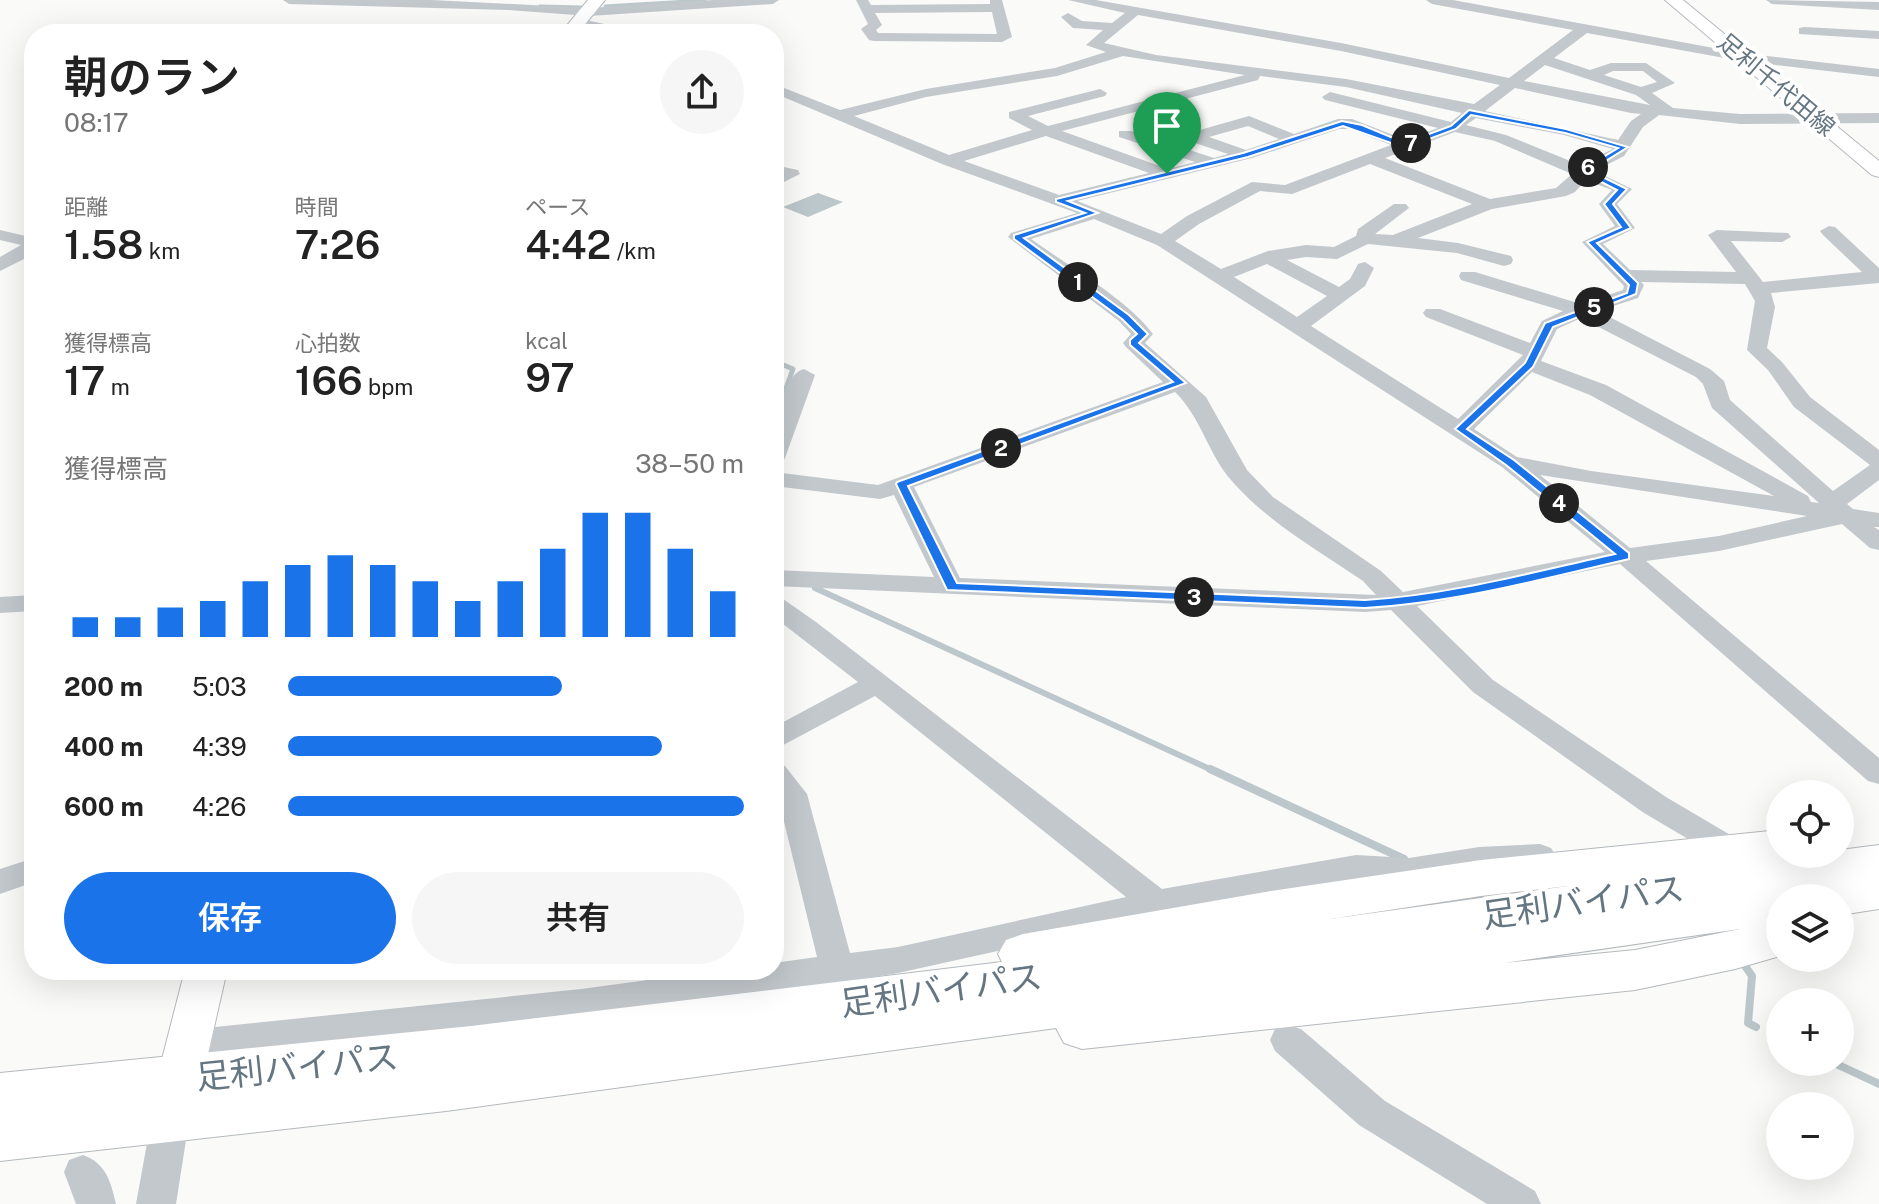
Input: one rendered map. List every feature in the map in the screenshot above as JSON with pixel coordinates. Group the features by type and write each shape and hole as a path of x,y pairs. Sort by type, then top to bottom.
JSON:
{"highway":[{"path":"1854,840 1879,838"},
{"path":"693,1040 987,961 1271,909 1481,878 1766,848"},
{"name":"足利バイパス","path":"0,1096 693,1040 985,1000 1879,862"},
{"path":"1854,894 1879,891"},
{"name":"足利バイパス","path":"985,1000 1766,907"},
{"path":"1854,921 1879,918"},
{"path":"693,1040 1037,1033 1534,983 1635,970 1766,941"},
{"name":"足利バイパス","path":"0,1137 179,1082"}],"main road":[{"name":"足利千代田線","path":"1673,0 1879,171"},
{"path":"179,1082 204,980"}],"street":[{"path":"289,0 508,6 586,15 773,0"},
{"path":"586,15 671,0"},
{"path":"1074,0 1237,28 1662,112 1740,119 1879,118"},
{"path":"1432,0 1741,57 1879,73"},
{"path":"1772,0 1879,6"},
{"path":"997,4 1005,37 877,37 868,29 875,25 863,5 997,4"},
{"path":"1850,5 1879,35"},
{"path":"1135,11 1093,45 1186,63 1346,83 1566,131 1624,147"},
{"path":"586,15 608,24"},
{"path":"1068,17 1078,25 1115,27"},
{"path":"1163,241 1193,220 1258,186 1286,190 1454,127 1586,27"},
{"path":"1186,63 1237,28"},
{"path":"1817,46 1804,31 1879,35"},
{"path":"836,116 926,93 1057,72 1121,52"},
{"path":"1542,59 1641,92 1662,112"},
{"path":"1846,67 1879,66"},
{"path":"1589,76 1611,67 1646,67 1668,83 1641,92"},
{"path":"948,161 1046,131 1272,73"},
{"path":"784,93 948,161 1163,241 1299,325 1510,462 1625,556 1879,774"},
{"path":"1100,93 1014,115 1046,131 1167,174"},
{"path":"1330,97 1500,138 1623,189 1608,204 1626,228 1591,242 1634,285 1631,294 1581,310 1549,325 1532,358 1461,429"},
{"path":"1395,241 1488,204 1569,188 1584,171 1624,147 1637,124 1662,112"},
{"path":"1246,155 1192,137 1249,121 1293,139"},
{"path":"1059,200 1246,155 1347,123 1405,145"},
{"path":"1125,134 1215,163"},
{"path":"1372,159 1488,204"},
{"path":"1365,238 1364,233 1400,208"},
{"path":"1094,213 1017,237 1126,317 1143,334 1133,343 1198,402 1237,473 1265,502 1372,576 1483,686 1655,805 1733,851"},
{"path":"1829,231 1879,277"},
{"path":"0,235 24,242"},
{"path":"1782,237 1717,235 1756,283 1766,302 1756,337 1757,350 1775,366 1802,402 1879,461"},
{"path":"1220,276 1268,257 1306,251 1337,253 1365,238 1458,248 1504,260"},
{"path":"0,265 24,251"},
{"path":"1268,257 1340,295"},
{"path":"1299,325 1358,282 1365,268"},
{"path":"1468,276 1581,310 1713,381 1720,403 1834,511 1879,543"},
{"path":"1625,276 1798,287 1840,278 1879,277"},
{"path":"1433,313 1598,390 1834,511"},
{"path":"784,418 804,375"},
{"path":"784,480 880,492 1180,383"},
{"path":"1510,462 1591,478 1684,489 1879,520"},
{"path":"784,579 1365,604 1397,602 1625,556 1697,548 1776,528 1834,511 1842,495 1879,470"},
{"path":"901,484 952,587"},
{"path":"0,605 24,604"},
{"path":"784,613 1156,903"},
{"path":"784,735 876,684"},
{"path":"784,785 792,794 837,969"},
{"path":"784,976 898,960 1156,903 1356,867 1409,870 1479,859 1597,853 1628,862"},
{"path":"0,882 24,874"},
{"path":"156,1204 179,1082 581,1003 754,980"},
{"path":"1288,1040 1372,1113 1521,1204"}],"shaded area":[{"path":"818,193 843,202 808,217 784,207"}],"waterway":[{"path":"605,6 705,0"},
{"path":"540,6 581,7"},
{"path":"784,365 793,369 784,394"},
{"path":"815,588 1214,771"},
{"path":"1210,769 1404,859"},
{"path":"1741,960 1752,976 1748,1023 1756,1027"},
{"path":"1854,1072 1879,1084"}],"route":[{"path":"1469,112 1566,131 1624,147 1584,171 1623,189 1608,204 1626,228 1591,242 1634,285 1631,294 1611,303 1581,310 1549,325 1529,364 1461,429 1510,462 1625,556 1479,588 1397,602 1365,604 952,587 901,484 1180,383 1133,343 1143,334 1126,317 1017,237 1094,213 1059,200 1167,174 1246,155 1342,123 1359,126 1405,145 1454,127 1469,112"}]}
